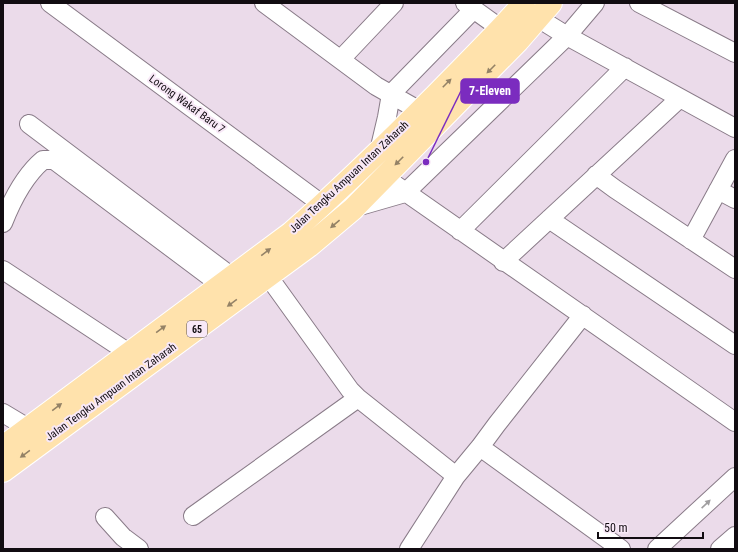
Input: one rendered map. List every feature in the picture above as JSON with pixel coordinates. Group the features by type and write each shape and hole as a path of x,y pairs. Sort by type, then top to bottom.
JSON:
{"main road":[{"name":"Jalan Tengku Ampuan Intan Zaharah","path":"3,447 290,233 323,205 420,110 509,35 537,8"},
{"name":"Jalan Tengku Ampuan Intan Zaharah","path":"3,471 309,246 353,208 383,177 509,35"}],"street":[{"path":"264,3 376,86 420,110"},
{"path":"341,59 394,3"},
{"path":"353,208 405,193 567,36 595,3"},
{"path":"639,3 735,52"},
{"name":"Lorong Wakaf Baru 7","path":"55,4 323,205"},
{"path":"509,35 469,6 391,94 385,128 372,157 383,177 504,262 732,413"},
{"path":"537,8 567,36 735,128"},
{"path":"460,231 625,68"},
{"path":"504,262 680,98"},
{"path":"29,124 227,281"},
{"path":"691,240 735,159"},
{"path":"3,223 12,201 35,167 43,160 54,160 227,281"},
{"path":"596,175 735,269"},
{"path":"718,190 735,199"},
{"path":"549,219 735,345"},
{"path":"3,270 129,353"},
{"path":"268,276 343,382 358,398 456,476"},
{"path":"409,549 456,476 583,315"},
{"path":"193,516 358,398"},
{"path":"3,413 28,428"},
{"path":"480,447 621,549"},
{"path":"657,549 735,477"},
{"path":"105,518 123,537 139,549"},
{"path":"720,549 735,536"}],"place":[{"name":"7-Eleven","path":"426,162"}]}
